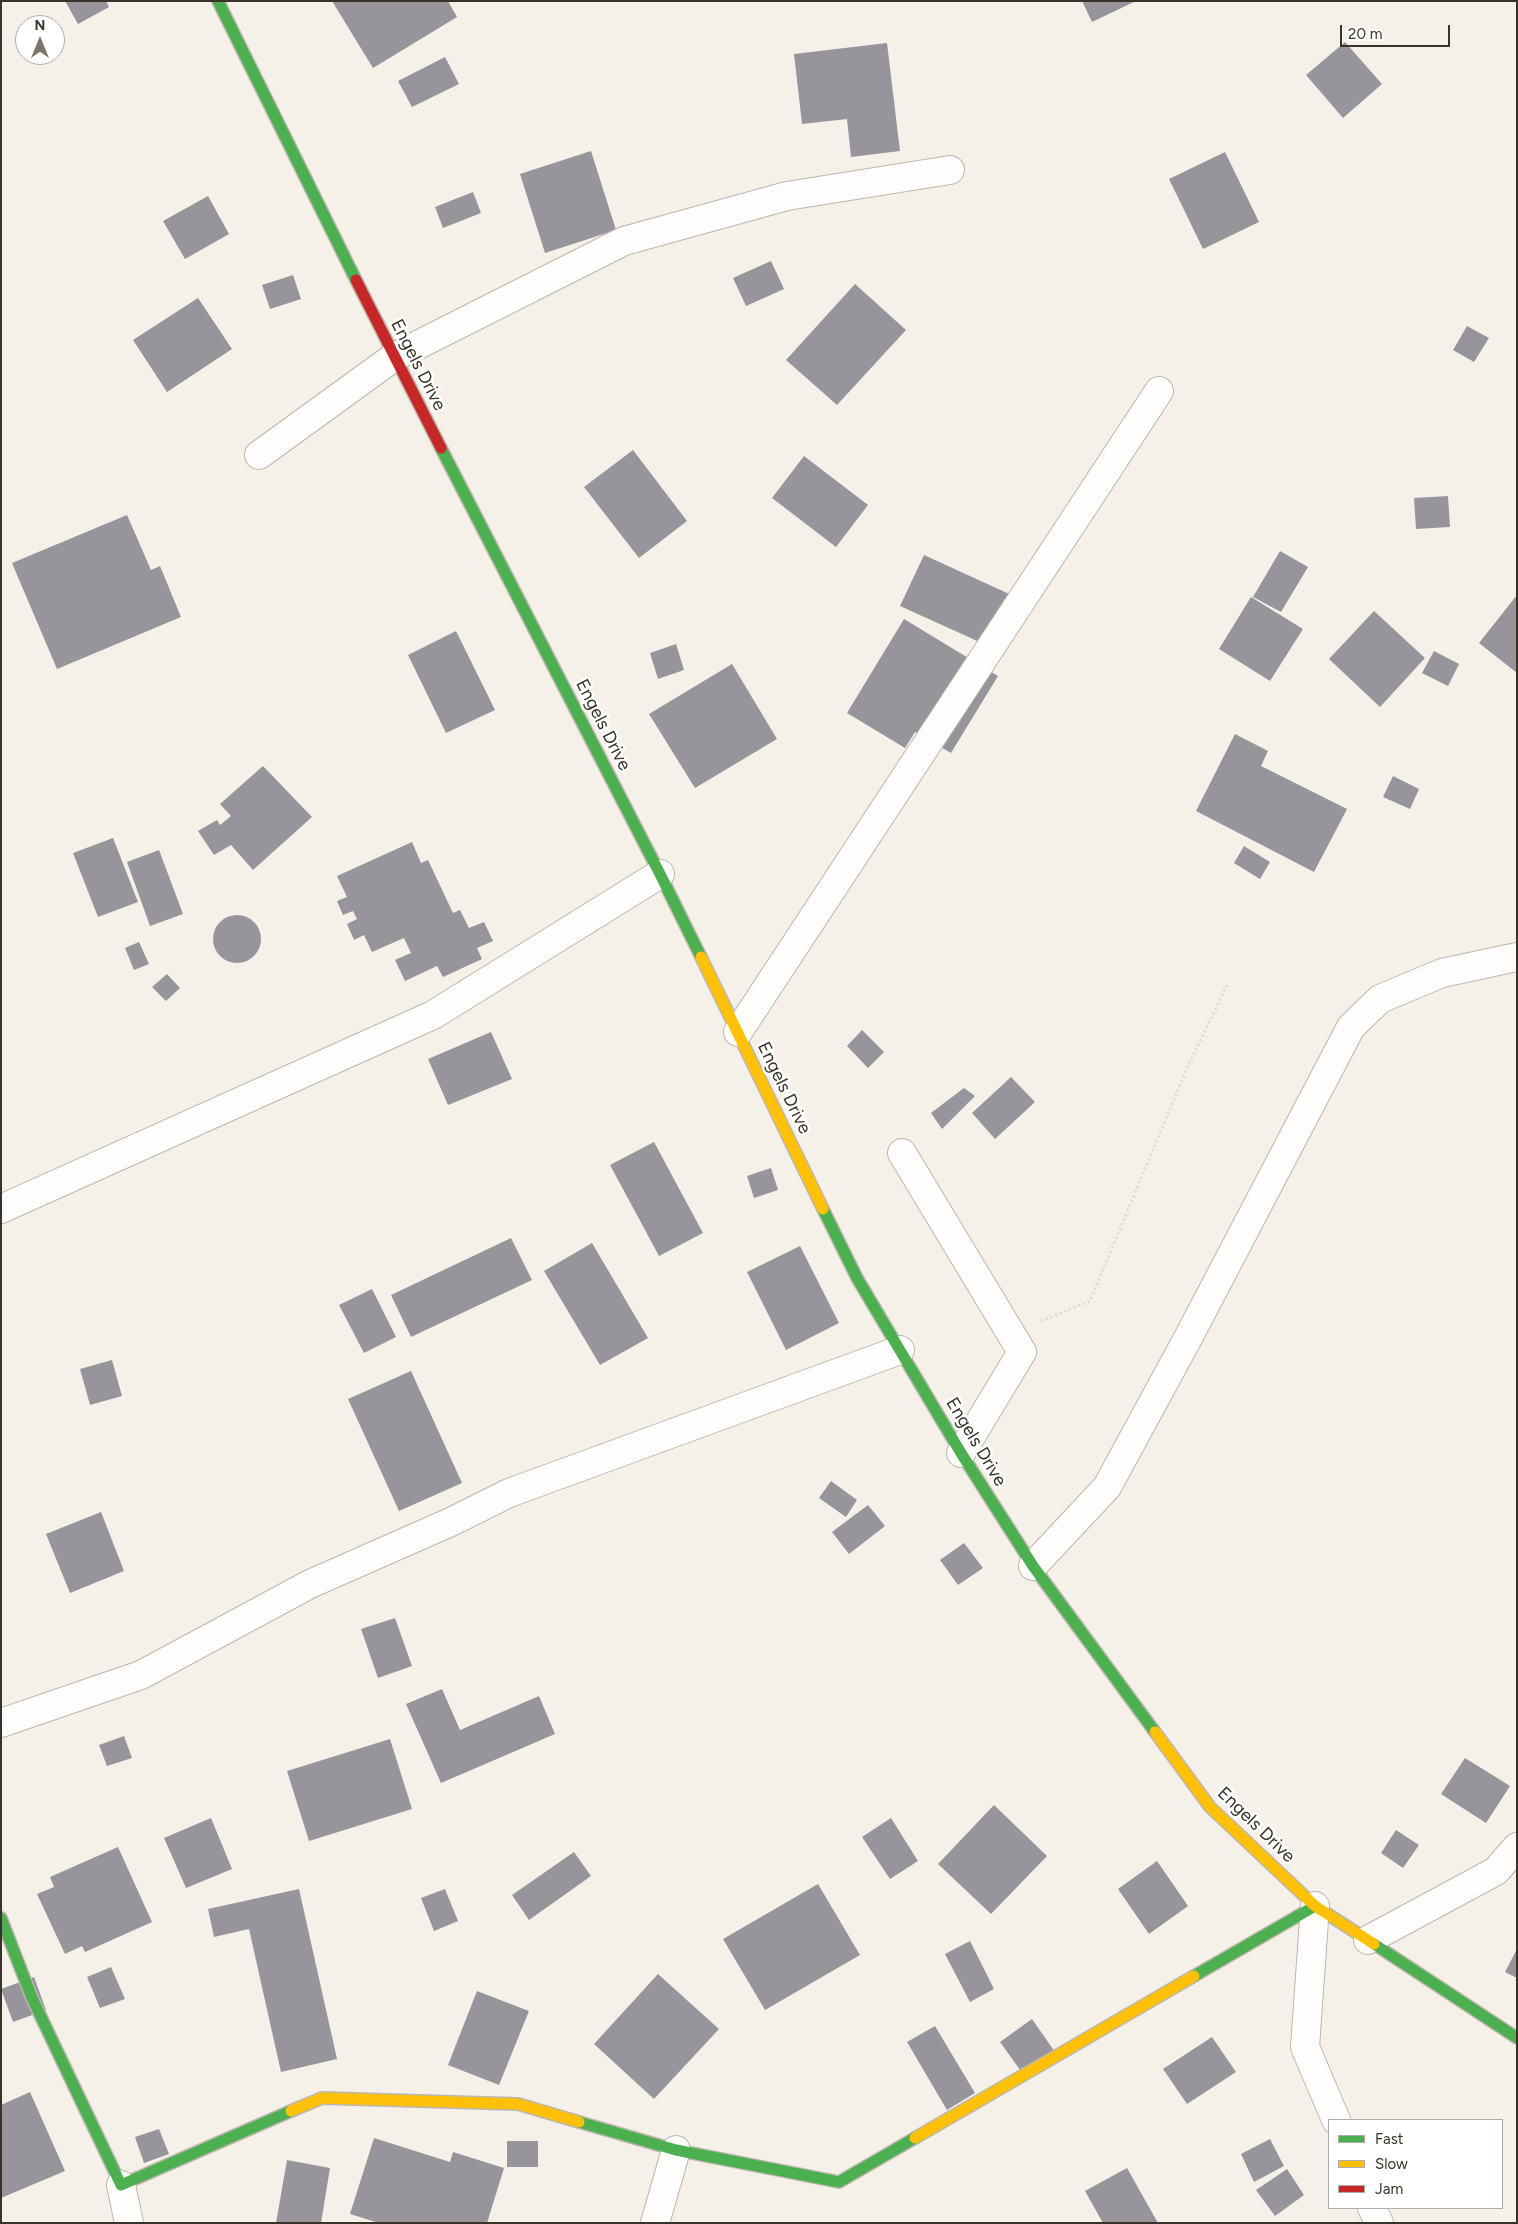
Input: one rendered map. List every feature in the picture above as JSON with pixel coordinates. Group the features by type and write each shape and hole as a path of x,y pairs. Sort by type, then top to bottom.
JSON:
{"street":[{"name":"Engels Drive","path":"218,1 394,357 660,874 858,1278 961,1453 1033,1566 1210,1807 1315,1906 1517,2038"},
{"path":"259,455 394,357 624,241 787,196 950,170"},
{"path":"738,1032 1159,391"},
{"path":"1,1209 433,1015 660,874"},
{"path":"1033,1566 1107,1487 1188,1338 1351,1027 1380,999 1442,973 1517,957"},
{"path":"902,1153 1022,1352 961,1453"},
{"path":"1,1723 141,1675 310,1584 453,1521 508,1493 900,1350"},
{"path":"1368,1940 1496,1871 1517,1847"},
{"path":"1315,1906 1305,2047 1336,2119"},
{"path":"121,2185 322,2098 518,2104 676,2150 839,2182 1315,1906"},
{"path":"1,1918 32,1998 121,2185 129,2223"},
{"path":"655,2223 676,2150"},
{"path":"1372,2209 1379,2223"}],"path":[{"path":"1011,1333 1090,1301 1188,1066 1228,983"}],"building":[{"path":"65,1 106,1 109,7 78,24"},
{"path":"332,1 448,1 457,17 373,68"},
{"path":"1082,1 1136,1 1092,22"},
{"path":"1345,42 1382,84 1343,118 1306,75"},
{"path":"887,43 900,151 851,157 847,119 802,124 794,54"},
{"path":"445,57 459,84 412,107 398,81"},
{"path":"591,151 616,230 545,253 520,174"},
{"path":"1225,152 1259,222 1203,249 1169,179"},
{"path":"473,192 481,213 443,228 435,207"},
{"path":"208,196 229,234 185,259 163,221"},
{"path":"771,261 784,289 746,306 733,278"},
{"path":"293,275 301,299 270,309 262,285"},
{"path":"855,284 906,330 837,405 786,360"},
{"path":"198,298 232,349 167,392 133,340"},
{"path":"1467,326 1489,338 1474,362 1453,350"},
{"path":"633,450 687,521 639,558 584,487"},
{"path":"804,456 868,505 836,547 772,498"},
{"path":"1448,496 1450,527 1416,529 1414,498"},
{"path":"127,515 151,570 160,566 181,617 57,669 12,563"},
{"path":"1280,551 1308,567 1281,612 1253,597"},
{"path":"924,555 1018,598 995,649 900,606"},
{"path":"1517,595 1517,673 1479,643"},
{"path":"1251,597 1303,629 1270,681 1219,649"},
{"path":"1374,611 1425,658 1380,707 1329,659"},
{"path":"904,619 998,676 951,753 915,732 905,748 847,713"},
{"path":"456,631 495,710 446,733 408,655"},
{"path":"676,644 684,670 658,679 650,653"},
{"path":"1434,651 1459,664 1448,686 1422,673"},
{"path":"732,664 777,739 695,788 649,714"},
{"path":"1235,734 1268,751 1261,766 1347,809 1314,872 1196,811"},
{"path":"263,766 312,817 253,870 231,845 214,855 198,831 217,820 220,825 231,816 220,804"},
{"path":"1393,776 1419,789 1410,809 1383,797"},
{"path":"113,838 138,902 98,917 73,853"},
{"path":"412,842 421,863 428,860 453,913 460,910 469,928 484,922 493,941 477,948 482,959 443,977 437,966 405,981 395,960 411,953 404,938 372,952 364,935 354,940 347,924 357,919 353,911 343,915 337,901 347,897 337,876"},
{"path":"1244,846 1270,862 1260,879 1234,863"},
{"path":"159,850 183,914 150,926 127,862"},
{"path":"232,915 242,915 254,922 261,934 261,944 254,956 242,963 232,963 224,959 217,952 213,944 213,934 217,926 224,919"},
{"path":"139,942 149,964 134,970 125,948"},
{"path":"167,974 180,988 166,1001 152,987"},
{"path":"862,1030 884,1052 868,1068 847,1046"},
{"path":"491,1032 512,1079 448,1105 428,1059"},
{"path":"1011,1077 1035,1102 995,1139 972,1113"},
{"path":"964,1088 975,1096 942,1129 931,1113"},
{"path":"654,1142 703,1233 659,1256 610,1165"},
{"path":"771,1168 778,1190 754,1198 747,1176"},
{"path":"511,1238 532,1280 411,1337 391,1295"},
{"path":"592,1243 648,1338 600,1365 544,1271"},
{"path":"800,1246 839,1323 786,1350 747,1272"},
{"path":"372,1289 396,1337 364,1353 339,1305"},
{"path":"112,1360 122,1396 90,1405 80,1369"},
{"path":"411,1371 462,1483 399,1511 348,1399"},
{"path":"831,1481 857,1500 846,1517 819,1498"},
{"path":"868,1505 885,1526 849,1554 832,1532"},
{"path":"101,1512 124,1571 70,1593 46,1534"},
{"path":"964,1543 983,1568 958,1585 940,1560"},
{"path":"395,1618 412,1666 378,1678 361,1629"},
{"path":"442,1689 460,1730 539,1696 555,1734 441,1783 406,1704"},
{"path":"124,1736 132,1758 107,1766 99,1745"},
{"path":"390,1739 412,1809 309,1841 287,1771"},
{"path":"1465,1758 1510,1786 1486,1823 1441,1794"},
{"path":"994,1805 1047,1856 991,1914 938,1864"},
{"path":"211,1818 232,1869 186,1888 164,1838"},
{"path":"891,1818 918,1861 890,1879 862,1837"},
{"path":"1396,1830 1419,1845 1403,1868 1381,1853"},
{"path":"118,1847 152,1922 85,1952 82,1946 65,1954 37,1894 54,1887 50,1877"},
{"path":"574,1852 591,1876 529,1920 512,1895"},
{"path":"1157,1861 1188,1906 1149,1934 1118,1889"},
{"path":"818,1884 860,1955 765,2010 723,1939"},
{"path":"299,1889 337,2059 281,2072 249,1929 214,1937 208,1909"},
{"path":"445,1889 458,1921 434,1931 421,1898"},
{"path":"970,1941 994,1989 970,2002 945,1954"},
{"path":"1517,1949 1517,1978 1505,1972"},
{"path":"111,1967 125,1999 100,2008 87,1977"},
{"path":"658,1974 719,2029 654,2099 594,2044"},
{"path":"34,1977 46,2010 13,2022 1,1989"},
{"path":"477,1991 529,2011 499,2085 448,2065"},
{"path":"1032,2019 1055,2052 1023,2074 1000,2042"},
{"path":"935,2026 975,2093 947,2110 907,2042"},
{"path":"1212,2037 1236,2072 1187,2104 1163,2069"},
{"path":"30,2092 65,2171 1,2198 1,2105"},
{"path":"159,2129 169,2154 144,2163 135,2137"},
{"path":"374,2138 450,2162 453,2152 504,2168 487,2223 379,2223 350,2214"},
{"path":"1270,2139 1284,2166 1254,2182 1241,2154"},
{"path":"507,2141 538,2141 538,2167 507,2167"},
{"path":"287,2160 330,2168 321,2223 276,2223"},
{"path":"1127,2168 1158,2223 1103,2223 1085,2191"},
{"path":"1287,2169 1304,2195 1275,2216 1256,2190"}],"traffic: fast":[{"path":"218,1 356,280"},
{"path":"441,448 701,957"},
{"path":"823,1209 857,1278 961,1453 1033,1566 1155,1732"},
{"path":"1194,1976 1315,1906"},
{"path":"1,1918 32,1998 121,2185 291,2111"},
{"path":"1374,1944 1517,2038"},
{"path":"579,2122 676,2150 839,2182 915,2138"}],"traffic: slow":[{"path":"701,957 823,1209"},
{"path":"1155,1732 1210,1807 1315,1906 1374,1944"},
{"path":"915,2138 1194,1976"},
{"path":"291,2111 322,2098 518,2104 579,2122"}],"traffic: jam":[{"path":"356,280 441,448"}]}
